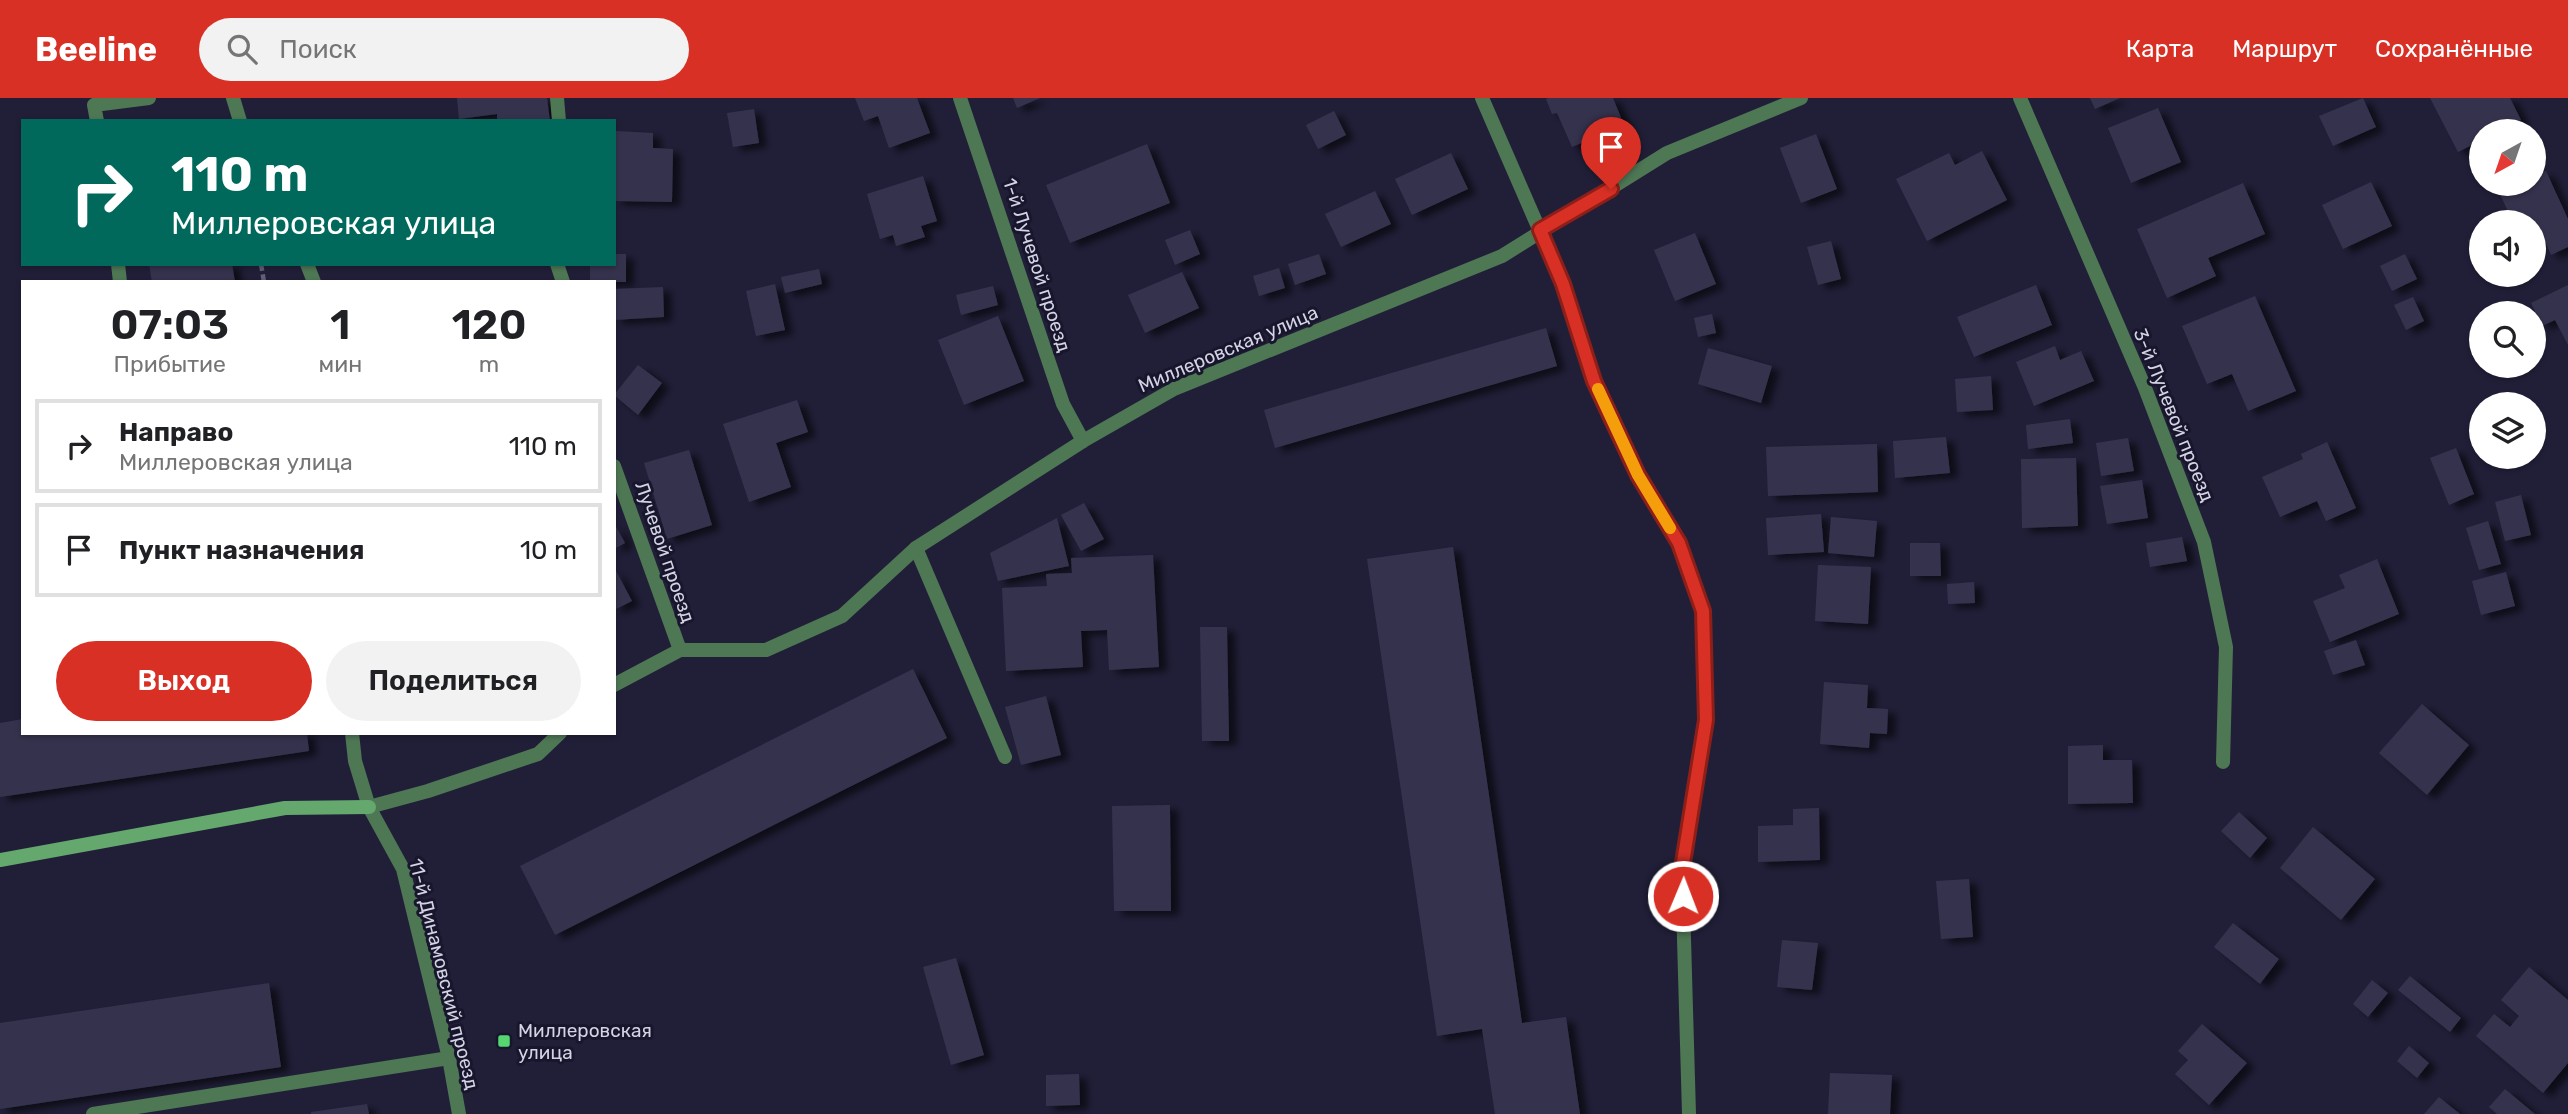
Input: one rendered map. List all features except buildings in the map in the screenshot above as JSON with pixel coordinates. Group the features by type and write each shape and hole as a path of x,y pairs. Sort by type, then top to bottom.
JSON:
{"street":[{"path":"97,119 94,106 149,98"},
{"path":"233,98 239,119"},
{"path":"557,98 559,119"},
{"name":"1-й Лучевой проезд","path":"960,98 1063,404 1083,441"},
{"path":"1482,98 1563,284 1594,381 1638,475 1679,543 1703,611 1706,720 1682,869 1689,1114"},
{"name":"Миллеровская улица","path":"616,684 680,650 766,650 842,616 916,548 1083,441 1174,389 1502,256 1667,153 1801,98"},
{"name":"3-й Лучевой проезд","path":"2020,98 2145,388 2204,542 2226,647 2223,762"},
{"name":"Лучевой проезд","path":"616,472 680,650"},
{"path":"916,548 1005,757"},
{"name":"11-й Динамовский проезд","path":"352,735 355,761 369,807 403,869 449,1058 458,1114"},
{"path":"0,860 285,808 369,807 428,791 538,754 558,735"},
{"path":"93,1114 449,1058"}],"slow traffic":[{"path":"1598,389 1638,475 1670,528"}],"place":[{"name":"Миллеровская улица","path":"504,1041"}],"route":[{"path":"1611,189 1540,230 1563,284 1594,381 1638,475 1679,543 1703,611 1706,720 1682,869 1683,896"}]}
